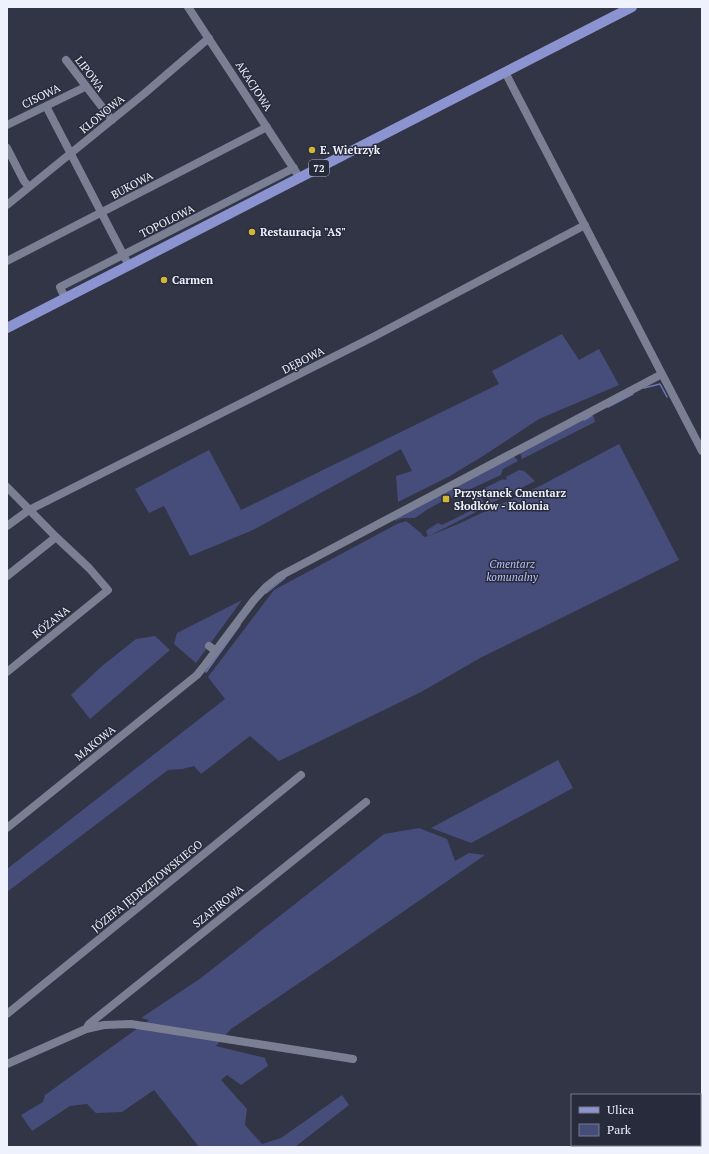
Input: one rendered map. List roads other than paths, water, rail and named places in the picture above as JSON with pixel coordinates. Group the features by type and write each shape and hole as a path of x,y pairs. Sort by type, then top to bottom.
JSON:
{"main road":[{"name":"72","path":"7,328 632,7"}],"street":[{"name":"AKACJOWA","path":"188,7 300,178"},
{"name":"KLONOWA","path":"7,205 112,120 209,38"},
{"name":"LIPOWA","path":"66,60 112,120"},
{"path":"505,72 702,451"},
{"name":"CISOWA","path":"7,125 85,86"},
{"path":"46,106 129,266"},
{"name":"BUKOWA","path":"7,261 268,127"},
{"path":"7,148 29,187"},
{"name":"TOPOLOWA","path":"65,298 60,287 124,256 294,168"},
{"name":"DĘBOWA","path":"7,526 29,510 373,337 585,225"},
{"name":"MAKOWA","path":"7,828 197,675 254,600 266,587 280,576 337,549 662,374"},
{"path":"7,487 56,537 7,576"},
{"name":"RÓŻANA","path":"7,672 108,590 89,568 56,537"},
{"path":"209,646 216,651"},
{"name":"JÓZEFA JĘDRZEJOWSKIEGO","path":"7,1014 301,775"},
{"name":"SZAFIROWA","path":"86,1029 89,1024 366,802"},
{"path":"7,1064 86,1029 104,1025 130,1024 353,1058"}],"waterway":[{"path":"644,388 660,384 667,397"},
{"path":"608,407 633,394"},
{"path":"584,420 591,416"},
{"path":"266,593 285,578"},
{"path":"206,672 240,625"}],"place":[{"name":"E. Wietrzyk","path":"312,150"},
{"name":"Restauracja \"AS\"","path":"252,232"},
{"name":"Carmen","path":"164,280"},
{"name":"Przystanek Cmentarz Słodków - Kolonia","path":"446,499"}],"park label":[{"name":"Cmentarz komunalny","path":"512,570"}]}
